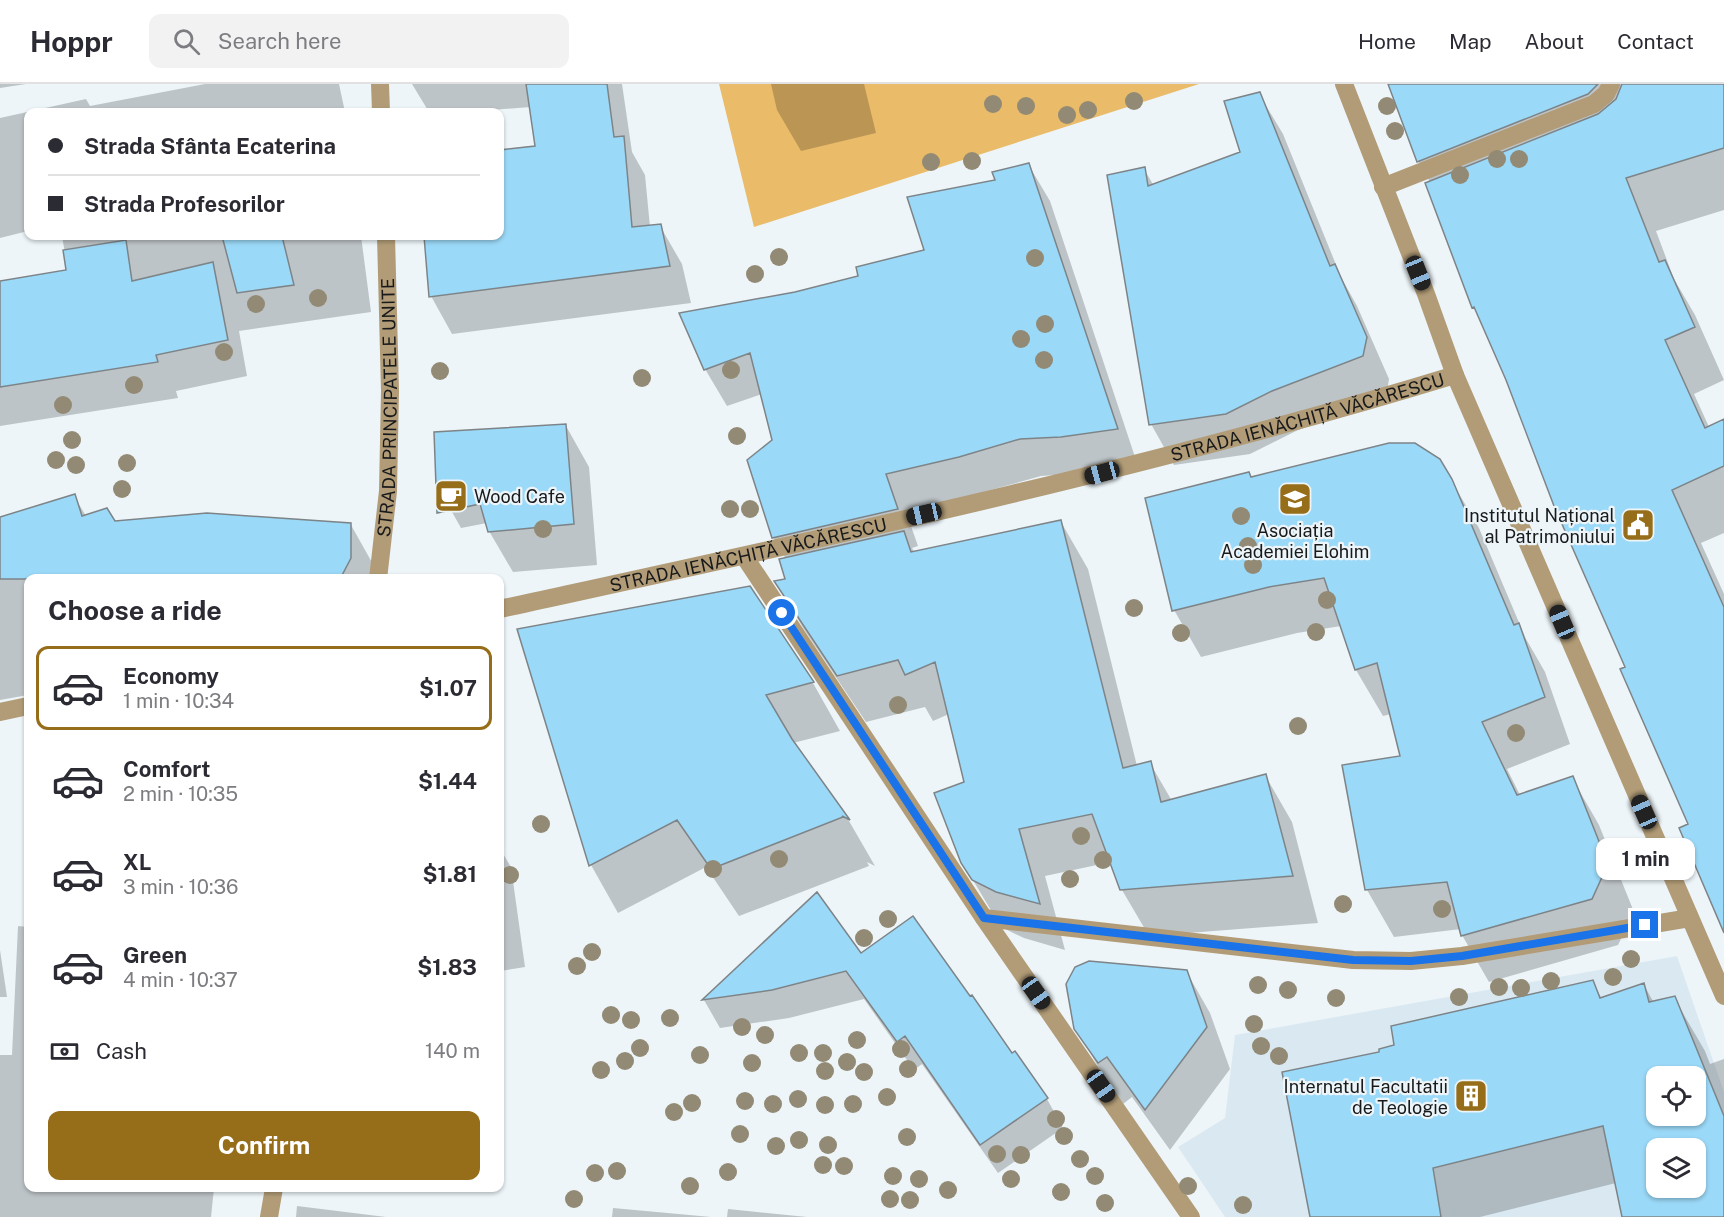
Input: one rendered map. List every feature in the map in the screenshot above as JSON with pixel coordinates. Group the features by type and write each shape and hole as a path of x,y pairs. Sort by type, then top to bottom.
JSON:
{"street":[{"path":"380,84 381,108"},
{"path":"1344,84 1455,375"},
{"path":"1383,187 1594,104 1606,94 1611,84"},
{"name":"STRADA PRINCIPATELE UNITE","path":"379,574 388,491 390,391 386,240"},
{"name":"STRADA IENĂCHIȚĂ VĂCĂRESCU","path":"504,608 744,556 1081,478 1358,404 1455,375 1724,996"},
{"path":"744,556 984,918 1191,1217"},
{"path":"0,712 24,707"},
{"path":"984,918 1353,960 1411,961 1462,956 1690,918"},
{"path":"269,1217 273,1192"}],"shaded area":[{"path":"719,84 1199,84 754,227"},
{"name":"Internatul Facultatii de Teologie","path":"1677,956 1724,1092 1724,1217 1225,1217 1178,1147 1225,1118 1235,1035"}],"building":[{"path":"526,84 607,84 614,137 624,136 632,227 661,224 670,266 429,297 424,240 504,240 504,150 535,146"},
{"path":"1388,84 1598,84 1588,94 1417,162"},
{"path":"1622,84 1724,84 1724,148 1626,178 1659,262 1665,260 1695,327 1665,340 1705,428 1724,419 1724,466 1672,490 1724,607 1724,933 1679,828 1688,824 1620,669 1625,667 1554,506 1506,380 1474,307 1472,308 1425,183 1598,114 1616,99"},
{"path":"1260,92 1330,266 1335,264 1367,337 1363,356 1272,391 1226,414 1149,425 1107,175 1145,167 1148,186 1240,152 1224,101"},
{"path":"1029,163 1118,429 1061,437 1020,439 959,457 886,474 898,509 772,538 747,460 772,440 750,353 704,370 679,313 795,292 858,276 856,267 924,250 907,197 995,180 992,172"},
{"path":"126,240 132,281 213,262 228,340 156,355 158,362 0,387 0,281 66,270 63,250"},
{"path":"223,240 283,240 294,285 237,293"},
{"path":"566,424 574,524 488,532 480,504 437,513 434,432"},
{"path":"1389,443 1415,443 1440,459 1452,479 1514,625 1519,623 1545,697 1482,722 1517,795 1573,776 1608,864 1592,899 1461,936 1447,882 1365,890 1342,765 1400,756 1377,663 1355,670 1324,578 1269,587 1172,611 1145,498 1249,472 1251,477"},
{"path":"75,494 82,516 107,508 115,521 207,513 351,523 351,558 343,574 24,574 24,579 0,579 0,517"},
{"path":"1061,520 1123,768 1151,761 1161,802 1266,774 1293,876 1120,890 1092,814 1019,829 1040,904 996,892 972,880 961,863 934,793 964,782 935,662 905,675 898,660 837,676 774,581 785,579 779,559 904,531 911,552"},
{"path":"750,586 814,682 766,695 792,739 850,820 842,816 711,869 677,820 589,866 517,629"},
{"path":"817,892 861,953 913,916 1012,1053 1015,1051 1048,1098 980,1145 905,1036 897,1042 846,971 772,990 702,1000"},
{"path":"1089,961 1187,970 1207,1027 1145,1110 1107,1057 1098,1063 1074,1029 1066,984 1075,967"},
{"name":"Internatul Facultatii de Teologie","path":"1593,980 1600,998 1644,983 1649,1002 1675,996 1704,1066 1646,1066 1646,1126 1706,1126 1706,1072 1724,1116 1724,1217 1622,1217 1603,1126 1433,1168 1441,1217 1310,1217 1282,1072 1379,1052 1379,1049 1394,1045 1391,1026"}],"place":[{"name":"Wood Cafe","path":"451,496"},
{"name":"Asociația Academiei Elohim","path":"1295,499"},
{"name":"Institutul Național al Patrimoniului","path":"1638,525"},
{"name":"Internatul Facultatii de Teologie","path":"1471,1096"}],"route":[{"path":"782,613 984,918 1353,960 1411,961 1462,956 1645,925"}]}
